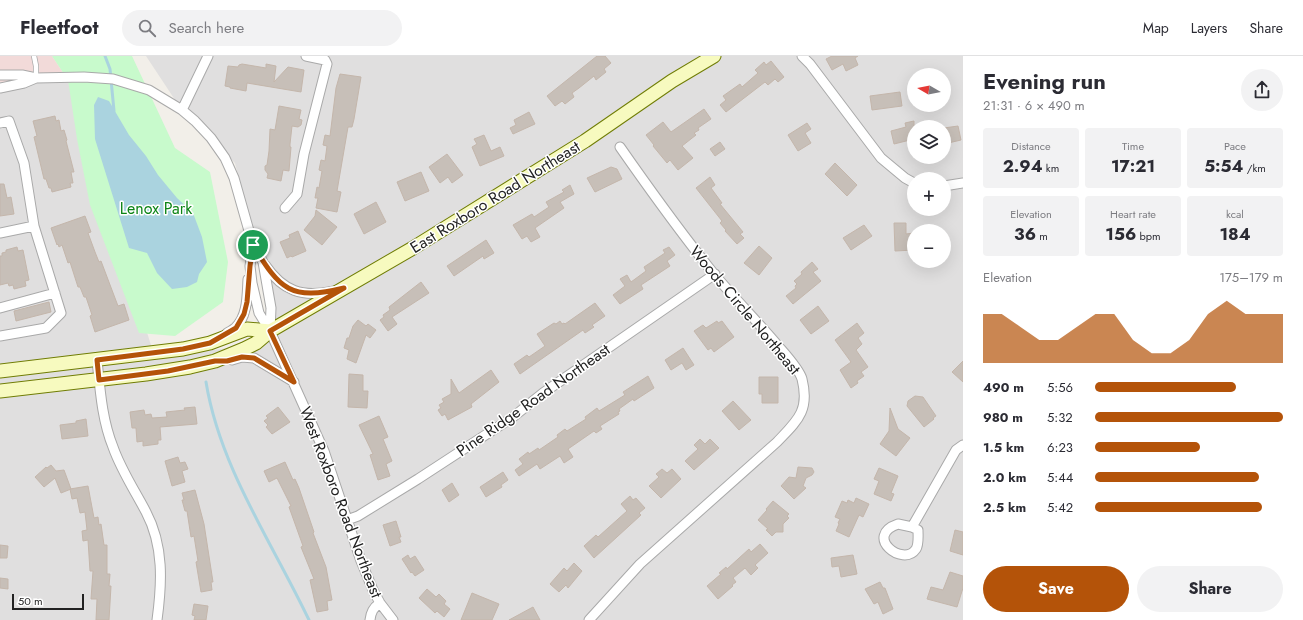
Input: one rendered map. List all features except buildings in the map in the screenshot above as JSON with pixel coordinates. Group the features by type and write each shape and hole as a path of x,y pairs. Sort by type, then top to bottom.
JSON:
{"main road":[{"name":"East Roxboro Road Northeast","path":"0,391 168,371 215,361 244,349 256,343 270,331 413,248 585,141 672,81 714,56"},
{"path":"0,371 183,349 210,343 247,329 270,331"}],"street":[{"path":"182,110 208,56"},
{"path":"285,208 297,194 304,154 327,64 325,60 306,56"},
{"path":"802,56 810,64 881,158 907,179"},
{"path":"0,75 22,74 36,78 94,77 112,79 149,90 182,110 211,138 225,158 234,178 253,245 270,273 288,289 310,293 324,293 344,288"},
{"path":"0,88 24,83 36,78"},
{"path":"0,123 9,122 24,163 34,226 61,313 46,328 0,336"},
{"name":"Woods Circle Northeast","path":"589,620 640,564 777,442 796,422 803,408 804,392 801,377 789,359 715,274 674,222 620,147"},
{"path":"951,185 963,183"},
{"path":"0,233 34,226"},
{"path":"210,343 236,328 244,314 247,302 253,245"},
{"path":"263,262 271,308 270,331"},
{"name":"West Roxboro Road Northeast","path":"250,266 252,283 259,313 270,331 324,451 361,561 373,590 380,603 393,620"},
{"name":"Pine Ridge Road Northeast","path":"347,520 358,516 418,479 513,417 543,393 715,274"},
{"path":"0,308 55,293"},
{"path":"215,361 227,361 242,357 254,358 294,382"},
{"path":"97,360 106,424 112,446 147,514 156,538 161,568 157,620"},
{"path":"912,527 956,450 963,445"},
{"path":"370,620 371,612 374,607 380,603"}],"lane":[{"path":"34,56 36,78"}],"shaded area":[{"path":"0,56 52,56 68,80 0,82"},
{"path":"146,56 963,56 963,620 0,620 0,82 68,80 155,358 228,348 274,328 235,163 183,112"}],"green space":[{"name":"Lenox Park","path":"52,56 132,56 175,148 210,172 228,262 223,302 175,336 139,333 90,205 77,139 68,80"}],"water":[{"path":"98,97 109,101 129,135 146,156 158,175 177,198 193,213 202,237 207,262 199,274 197,282 187,287 172,289 157,273 147,253 129,248 95,139 94,105"}],"waterway":[{"path":"105,56 110,69 114,111"},
{"path":"206,382 213,414 235,475 309,620"}],"route":[{"path":"253,245 270,273 288,289 310,293 324,293 344,288 270,331 294,382 271,370 254,358 242,357 168,371 99,380 97,360 183,349 210,343 236,328 244,314 247,302 253,245"}]}
